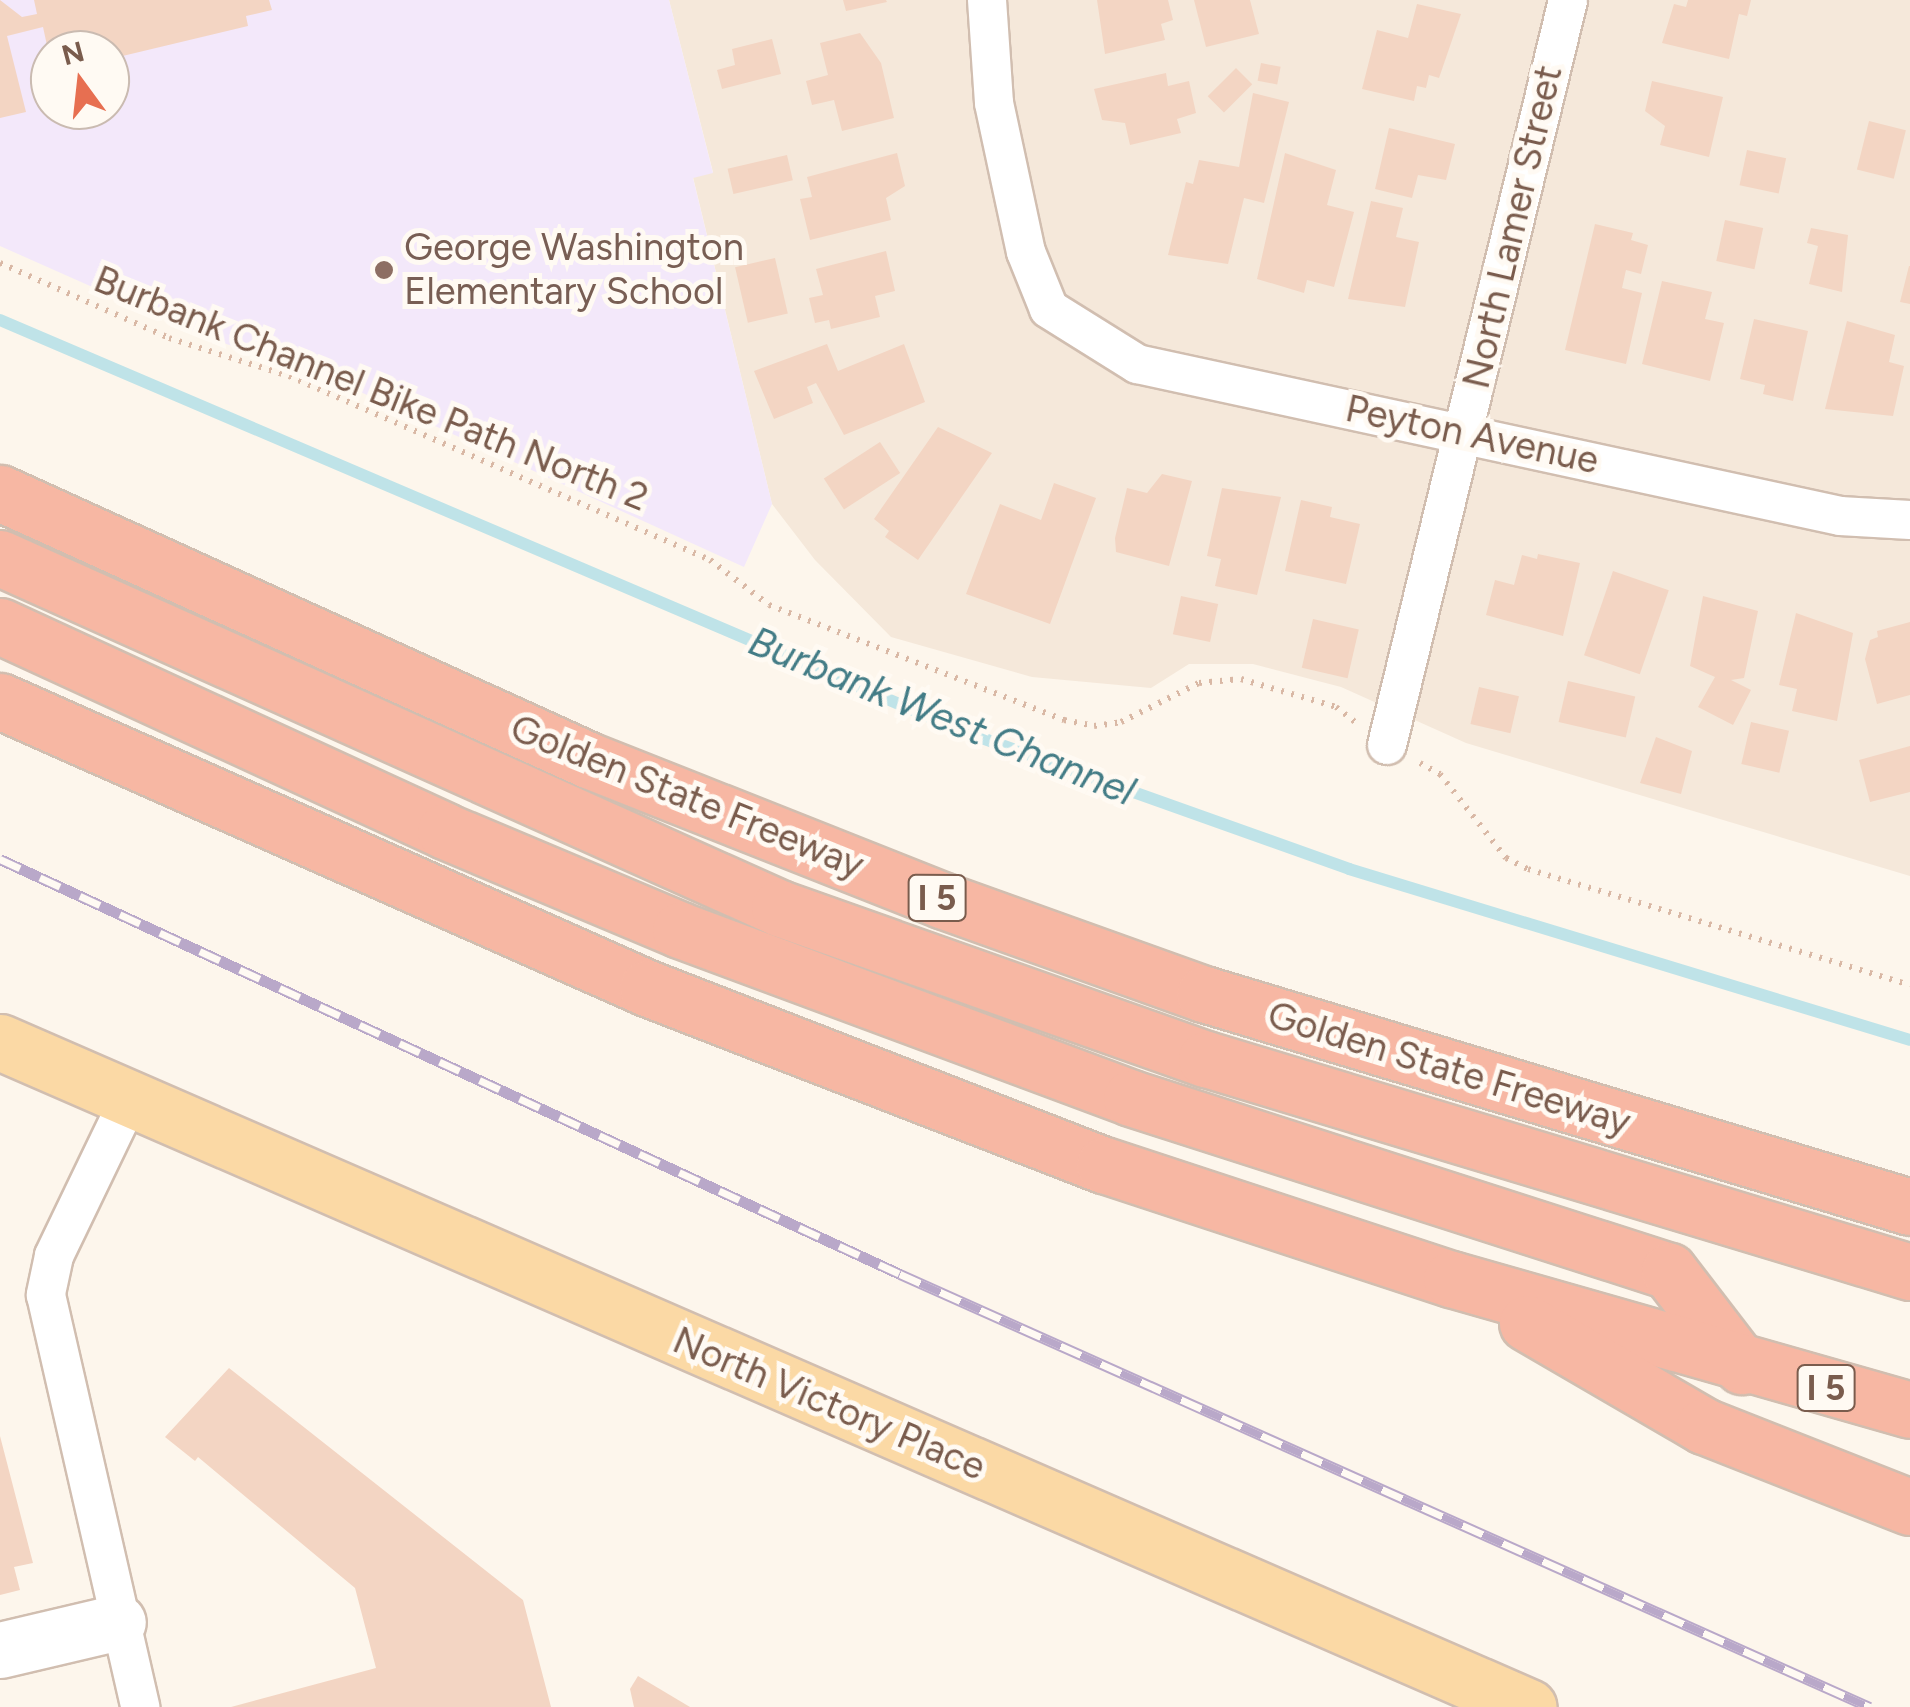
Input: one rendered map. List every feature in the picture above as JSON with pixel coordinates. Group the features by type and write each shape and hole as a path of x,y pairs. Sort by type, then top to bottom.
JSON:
{"highway":[{"name":"Golden State Freeway","path":"0,492 588,760 944,901 1204,994 1910,1207"},
{"path":"0,558 779,908 1206,1059 1910,1272"},
{"path":"0,626 445,831 715,943 1131,1098 1669,1270 1742,1366"},
{"name":"I 5","path":"0,700 646,988 1104,1165 1450,1280 1742,1366 1910,1410"},
{"path":"1450,1280 1704,1426 1910,1507"}],"main road":[{"name":"North Victory Place","path":"0,1042 128,1102 1529,1707"}],"street":[{"name":"Peyton Avenue","path":"987,0 994,103 1026,252 1049,309 1137,364 1840,516 1910,520"},
{"name":"North Lamer Street","path":"1387,746 1568,0"},
{"path":"128,1102 54,1256 49,1324 140,1707"},
{"path":"0,1650 118,1622"}],"path":[{"name":"Burbank Channel Bike Path North 2","path":"0,263 169,338 289,376 710,560 769,604 1064,720 1094,726 1121,722 1199,683 1241,679 1336,708 1387,746 1440,774 1478,828 1506,858 1528,869 1910,986"}],"shaded area":[{"name":"George Washington Elementary School","path":"0,0 669,0 713,173 693,178 772,504 744,567 332,379 205,337 0,246"},
{"path":"669,0 1910,0 1910,876 1466,743 1341,687 1253,664 1189,664 1151,688 1032,677 891,637 815,560 772,504 693,177 713,172"}],"building":[{"path":"0,0 22,17 37,14 34,0 269,0 272,10 246,16 248,26 130,54 130,30 43,27 7,36 26,112 0,118"},
{"path":"843,0 886,0 887,2 846,11"},
{"path":"1097,0 1168,0 1173,20 1161,24 1165,40 1105,54"},
{"path":"1194,0 1250,0 1259,34 1206,47"},
{"path":"1688,0 1751,0 1747,16 1739,14 1729,59 1662,43 1674,4 1686,7"},
{"path":"1417,4 1461,14 1439,78 1429,75 1426,88 1417,86 1414,101 1362,89 1377,30 1408,38"},
{"path":"860,33 881,63 894,118 842,131 834,100 812,105 806,81 828,75 820,43"},
{"path":"772,39 781,74 722,89 717,70 735,65 732,49"},
{"path":"1261,63 1281,67 1277,84 1258,81"},
{"path":"1236,68 1252,84 1224,113 1208,96"},
{"path":"1166,73 1168,86 1189,81 1196,113 1177,119 1181,133 1130,145 1125,123 1102,120 1094,89"},
{"path":"1652,81 1723,97 1709,157 1660,145 1665,126 1645,111"},
{"path":"1253,93 1289,102 1264,203 1244,198 1228,264 1168,255 1186,182 1193,184 1199,160 1239,167"},
{"path":"1869,121 1906,130 1894,179 1857,170"},
{"path":"1389,128 1455,144 1446,180 1418,175 1412,198 1375,189"},
{"path":"1747,150 1786,158 1779,194 1740,185"},
{"path":"897,153 905,186 886,198 891,220 810,240 800,199 812,197 807,177"},
{"path":"1285,153 1336,170 1327,205 1354,212 1334,287 1307,280 1304,293 1257,279"},
{"path":"787,155 793,180 733,194 728,169"},
{"path":"1371,201 1403,208 1396,237 1419,242 1405,307 1348,299"},
{"path":"1725,220 1763,228 1754,269 1716,261"},
{"path":"1595,224 1633,233 1631,240 1648,245 1641,274 1626,270 1622,288 1642,293 1626,364 1565,350"},
{"path":"1811,228 1848,235 1842,292 1809,284 1818,246 1807,243"},
{"path":"886,251 895,291 875,296 880,317 831,329 829,320 815,323 809,298 823,295 816,269"},
{"path":"775,258 788,314 748,323 735,267"},
{"path":"1910,266 1910,304 1900,302"},
{"path":"1662,281 1712,292 1705,319 1724,323 1710,381 1642,364"},
{"path":"1754,319 1808,331 1793,401 1763,394 1765,385 1740,379"},
{"path":"1847,321 1895,335 1889,362 1904,366 1893,416 1825,409"},
{"path":"827,344 838,371 904,344 925,402 844,435 816,383 807,387 813,403 774,419 754,371"},
{"path":"938,427 992,453 918,560 885,537 889,531 874,519"},
{"path":"880,442 900,473 844,510 824,478"},
{"path":"1162,474 1192,481 1169,566 1116,552 1115,538 1127,488 1147,493"},
{"path":"1054,483 1096,498 1050,624 966,594 1000,504 1041,520"},
{"path":"1222,488 1281,497 1257,595 1215,586 1221,559 1207,556"},
{"path":"1301,500 1332,507 1330,517 1360,524 1346,584 1285,571"},
{"path":"1538,554 1580,563 1563,636 1486,615 1495,580 1514,585 1522,555 1537,559"},
{"path":"1613,571 1669,590 1640,674 1584,655"},
{"path":"1181,596 1218,604 1210,642 1173,634"},
{"path":"1703,596 1758,611 1744,678 1731,680 1751,690 1733,725 1698,707 1715,677 1690,666"},
{"path":"1796,613 1853,633 1837,721 1792,711 1797,689 1779,685"},
{"path":"1313,619 1359,630 1348,678 1302,668"},
{"path":"1910,622 1910,695 1877,704 1865,659 1870,640 1878,637 1877,631"},
{"path":"1568,681 1635,697 1626,737 1559,722"},
{"path":"1479,687 1519,696 1510,733 1470,724"},
{"path":"1751,722 1789,731 1779,773 1741,764"},
{"path":"1656,737 1692,751 1681,794 1640,783"},
{"path":"1910,746 1910,792 1870,802 1859,760"},
{"path":"229,1368 523,1600 551,1707 231,1707 376,1668 355,1588 198,1457 195,1461 165,1437"},
{"path":"0,1436 33,1563 14,1567 20,1590 0,1595"},
{"path":"638,1676 690,1707 634,1707 630,1689"}],"waterway":[{"name":"Burbank West Channel","path":"0,320 962,731 1349,869 1910,1040"}],"railway":[{"path":"0,859 900,1274 1870,1707"}],"place":[{"name":"George Washington Elementary School","path":"384,270"}]}
